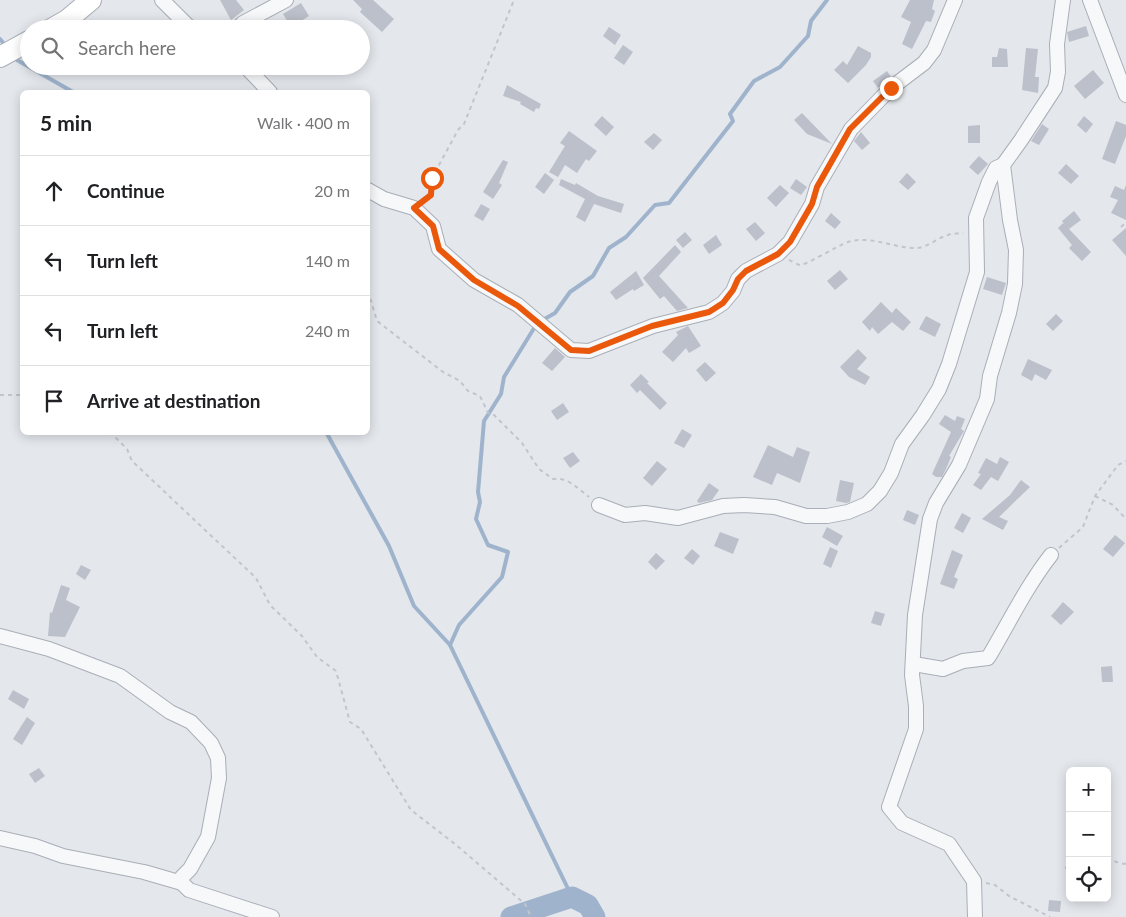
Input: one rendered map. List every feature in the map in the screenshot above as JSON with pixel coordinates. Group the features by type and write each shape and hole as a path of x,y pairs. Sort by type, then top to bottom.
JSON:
{"street":[{"path":"67,20 91,0"},
{"path":"162,0 182,20"},
{"path":"249,20 286,0"},
{"path":"370,191 384,199 414,208 433,226 439,249 474,280 518,306 571,350 589,351 652,326 709,312 723,303 733,290 738,279 746,271 778,254 790,242 812,204 817,187 850,129 891,88 924,64 934,50 955,0"},
{"path":"598,505 626,515 645,514 678,518 723,506 744,505 775,507 806,516 827,516 848,512 867,504 880,491 891,473 902,444 939,389 949,364 977,272 976,218 989,182 996,168 1003,165 1055,88 1058,72 1057,44 1063,0"},
{"path":"1090,0 1126,95"},
{"path":"0,57 20,46"},
{"path":"254,75 268,90"},
{"path":"975,917 974,881 949,844 902,823 889,807 916,729 916,706 912,675 915,615 930,519 936,503 959,465 987,399 990,376 1009,313 1015,284 1016,250 1003,165"},
{"path":"914,664 944,669 964,661 988,658 1014,615 1030,582 1051,555"},
{"path":"0,636 49,650 120,676 170,712 191,722 211,744 218,764 219,778 216,799 208,837 190,869 182,877 182,884"},
{"path":"0,838 35,846 63,856 144,872 182,884 189,890 272,917"}],"path":[{"path":"414,208 431,195 432,178 458,130 464,124 514,0"},
{"path":"1121,226 1126,222"},
{"path":"778,254 800,265 806,264 821,254 849,242 867,239 886,242 895,247 919,248 947,235 975,232"},
{"path":"370,298 377,321 443,372 460,380 468,391 480,396 488,413 494,415 522,443 539,469 553,479 561,478 571,482 598,505"},
{"path":"0,395 20,395"},
{"path":"113,435 127,449 132,461 256,578 270,605 302,636 317,657 336,671 350,722 361,729 411,810 455,844 525,904 531,917"},
{"path":"1051,555 1083,527 1095,496 1118,465 1126,461"},
{"path":"1095,496 1113,505 1126,519"},
{"path":"1111,860 1126,864"},
{"path":"974,881 995,885 1009,896 1026,902 1050,917"}],"building":[{"path":"220,0 236,0 244,10 231,20"},
{"path":"353,0 373,0 394,19 382,32 360,12 362,9"},
{"path":"910,0 934,0 932,9 935,11 931,22 926,21 912,49 902,44 911,22 901,17"},
{"path":"301,3 309,16 302,20 287,20 283,14"},
{"path":"1086,26 1089,36 1069,42 1067,32"},
{"path":"609,27 621,35 615,45 603,36"},
{"path":"623,45 633,52 624,65 614,58"},
{"path":"858,46 871,53 871,57 866,65 848,83 834,70 843,61 847,65"},
{"path":"999,48 1007,49 1008,67 992,67 992,57 997,57"},
{"path":"1026,48 1038,49 1035,77 1039,77 1038,93 1022,90"},
{"path":"1093,70 1104,83 1085,99 1074,86"},
{"path":"887,71 891,77 878,88 873,81"},
{"path":"507,85 541,104 539,109 536,108 534,112 520,104 521,102 503,96"},
{"path":"802,113 832,144 807,134 794,120"},
{"path":"602,116 614,127 606,136 594,125"},
{"path":"1084,116 1093,124 1086,133 1077,125"},
{"path":"1116,121 1126,125 1126,136 1115,164 1102,159"},
{"path":"1042,124 1049,129 1039,145 1031,141"},
{"path":"980,125 980,143 968,143 968,126"},
{"path":"569,131 597,151 589,161 586,159 577,173 565,165 558,177 549,172 565,146 560,143"},
{"path":"861,132 870,143 862,150 854,141"},
{"path":"654,133 662,140 653,150 644,142"},
{"path":"979,156 988,164 978,175 969,167"},
{"path":"503,160 508,162 499,183 502,185 493,199 483,192"},
{"path":"1066,164 1079,176 1071,184 1058,173"},
{"path":"545,173 554,180 544,194 535,187"},
{"path":"907,173 916,182 908,190 899,182"},
{"path":"561,179 575,185 576,183 598,196 624,204 621,213 594,204 585,222 576,217 585,199 559,185"},
{"path":"796,179 807,187 801,195 790,188"},
{"path":"780,185 789,193 776,207 767,198"},
{"path":"1126,185 1126,220 1111,213 1118,200 1110,197 1115,186 1124,190"},
{"path":"481,204 490,209 483,221 474,216"},
{"path":"1074,211 1081,220 1069,229 1091,252 1082,261 1069,248 1072,245 1058,228 1063,223 1065,225 1062,221"},
{"path":"831,213 841,222 835,229 825,221"},
{"path":"755,222 765,233 756,241 746,229"},
{"path":"1126,228 1126,256 1112,240"},
{"path":"685,232 692,240 683,248 676,240"},
{"path":"716,235 722,245 709,254 703,245"},
{"path":"675,245 681,252 659,276 688,308 677,311 664,296 660,299 643,278"},
{"path":"840,270 848,279 835,290 827,281"},
{"path":"636,271 644,285 634,291 633,289 616,300 610,292"},
{"path":"987,277 1006,283 1002,295 983,289"},
{"path":"881,302 892,313 896,308 911,322 903,331 892,322 878,334 872,327 870,331 862,322"},
{"path":"1056,314 1063,321 1053,331 1046,324"},
{"path":"926,316 941,324 935,337 919,329"},
{"path":"688,326 701,346 689,353 686,348 673,362 662,352 678,335 676,332"},
{"path":"555,348 565,357 552,371 542,363"},
{"path":"858,349 867,358 857,369 870,377 865,385 849,377 840,367"},
{"path":"1028,359 1052,370 1046,380 1035,374 1032,381 1021,375"},
{"path":"705,362 716,373 706,382 696,370"},
{"path":"641,374 649,382 647,383 667,403 660,410 640,390 637,393 630,385"},
{"path":"563,403 569,412 557,420 551,411"},
{"path":"945,415 955,421 957,416 965,419 961,429 964,431 949,456 951,457 942,477 936,477 932,474 951,432 939,424"},
{"path":"682,429 692,435 684,448 674,443"},
{"path":"768,445 793,457 797,447 810,452 800,483 777,473 772,485 753,477"},
{"path":"573,452 580,461 570,468 563,458"},
{"path":"1000,457 1009,462 998,481 991,477 981,490 973,485 981,474 978,473 986,458 997,464"},
{"path":"657,461 667,469 652,486 643,478"},
{"path":"840,480 854,483 850,502 836,501"},
{"path":"1021,480 1030,487 999,517 1008,521 1003,530 982,519 1010,495"},
{"path":"709,483 719,490 712,500 699,503 697,501"},
{"path":"907,510 919,515 915,525 903,520"},
{"path":"962,513 971,518 963,533 954,528"},
{"path":"827,527 843,536 837,546 822,537"},
{"path":"720,532 739,539 733,554 714,546"},
{"path":"1115,535 1125,543 1113,557 1103,549"},
{"path":"830,547 838,551 831,568 823,564"},
{"path":"692,549 700,556 693,565 684,558"},
{"path":"952,550 963,555 954,577 958,579 954,589 940,584"},
{"path":"656,553 665,561 656,570 648,562"},
{"path":"81,565 91,570 85,580 76,574"},
{"path":"61,585 70,588 66,600 80,607 65,637 48,636 50,612 52,613"},
{"path":"1063,602 1074,612 1061,625 1051,616"},
{"path":"875,611 885,614 881,626 871,623"},
{"path":"1112,666 1113,682 1102,682 1101,667"},
{"path":"13,690 29,699 24,709 8,699"},
{"path":"27,717 35,723 22,745 13,739"},
{"path":"39,768 45,776 35,783 29,774"},
{"path":"1049,900 1061,901 1060,912 1048,911"}],"waterway":[{"path":"541,321 555,313 570,292 593,276 609,248 626,237 655,205 669,203 733,121 730,114 754,81 780,67 808,36 811,21 827,0"},
{"path":"0,39 4,44"},
{"path":"43,75 70,90"},
{"path":"450,645 459,625 502,577 508,552 488,545 476,519 480,502 478,492 484,421 501,394 504,377 536,325"},
{"path":"328,435 389,546 414,606 450,645 572,897"},
{"path":"511,917 572,897 588,905 595,917"}],"route":[{"path":"432,178 431,195 414,208 433,226 439,249 474,280 518,306 571,350 589,351 652,326 680,321 709,312 723,303 733,290 738,279 746,271 778,254 790,242 812,204 817,187 850,129 891,88"}]}
